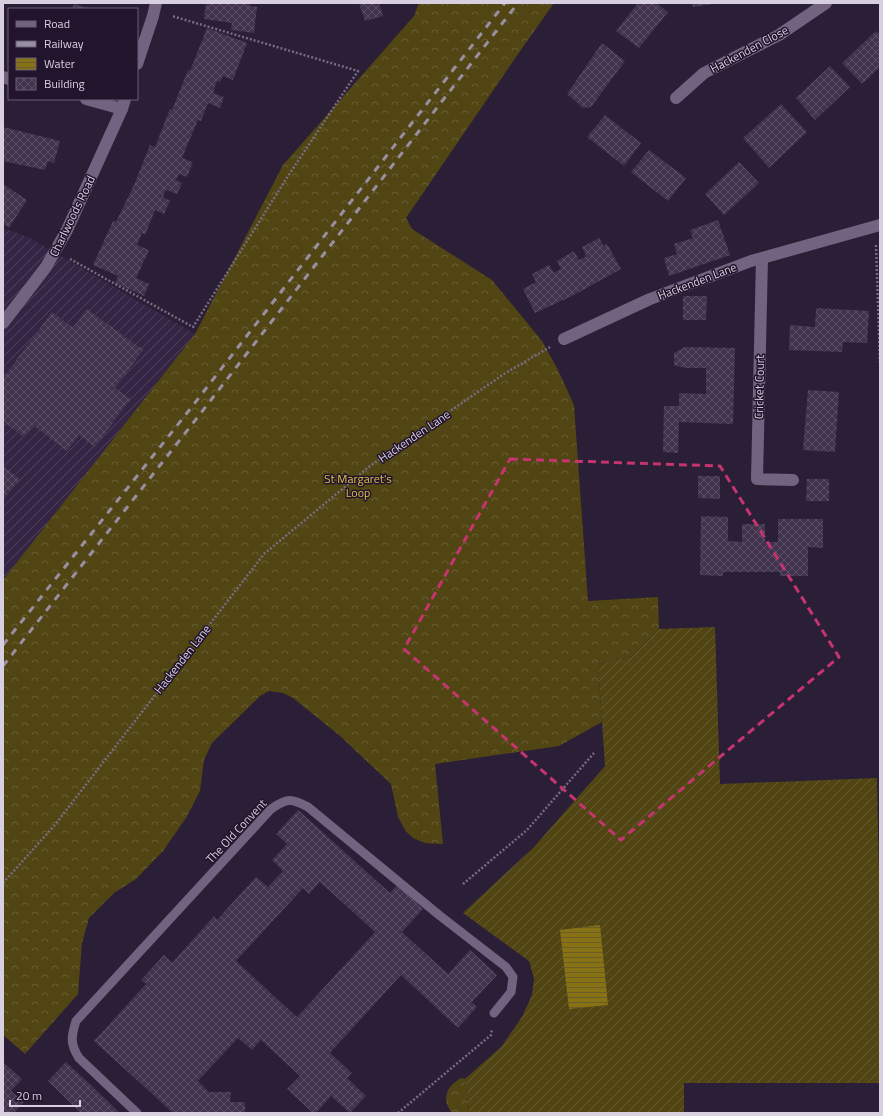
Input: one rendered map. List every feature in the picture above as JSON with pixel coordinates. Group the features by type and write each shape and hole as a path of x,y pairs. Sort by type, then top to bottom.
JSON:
{"street":[{"name":"Hackenden Close","path":"676,98 704,73 779,35 826,3"},
{"path":"138,61 155,7"},
{"path":"94,100 124,104"},
{"name":"Charlwoods Road","path":"3,323 46,268 66,230 124,104"},
{"name":"Hackenden Lane","path":"564,339 650,299 762,258 878,226"},
{"name":"Cricket Court","path":"762,258 757,480 793,480"}],"lane":[{"name":"The Old Convent","path":"137,1113 79,1058 73,1048 72,1034 76,1021 271,809 283,801 296,801 308,807 439,915 506,967 513,977 512,992 494,1013"}],"path":[{"path":"55,251 193,327 284,182 358,71 155,7"},
{"path":"878,226 880,364"},
{"name":"Hackenden Lane","path":"3,883 54,826 264,554 370,466 504,374 564,339"},
{"path":"463,884 527,830 594,753"},
{"path":"398,1113 491,1035 494,1013"}],"highlighted area":[{"path":"510,459 720,466 839,657 621,840 404,649"}],"shaded area":[{"path":"3,228 30,238 195,334 3,580"}],"green space":[{"name":"St Margaret's Loop","path":"419,3 554,3 406,218 412,229 492,280 542,341 558,370 574,405 588,601 658,597 659,629 632,656 598,664 602,722 559,746 435,764 443,844 425,843 413,838 405,830 398,817 391,784 339,735 293,698 283,693 269,691 260,696 212,743 204,760 200,791 186,818 163,851 136,879 114,893 89,918 82,943 78,994 25,1054 3,1035 3,580 195,334 283,165 414,16"},
{"path":"715,627 720,784 877,778 880,929 880,1083 684,1083 684,1113 469,1113 465,1079 501,1047 522,1017 532,995 534,979 529,961 463,913 534,847 605,766 598,664 632,656 659,629"},
{"path":"461,1078 465,1079 469,1113 452,1113 447,1103 447,1094 452,1085"}],"water":[{"path":"600,925 608,1005 569,1009 560,930"}],"building":[{"path":"206,3 250,3 250,6 257,7 254,33 231,30 232,23 204,19"},
{"path":"359,3 379,3 383,16 365,21"},
{"path":"638,3 656,3 668,12 639,48 616,31"},
{"path":"692,3 713,3 713,4 693,7"},
{"path":"74,4 87,8 72,8"},
{"path":"207,28 247,43 233,80 223,76 220,82 217,81 213,93 224,97 220,108 208,103 201,121 198,120 182,158 193,162 187,177 179,174 176,180 182,183 177,194 166,190 163,197 170,201 164,214 155,210 145,235 142,233 137,245 149,250 136,278 149,284 144,296 115,283 118,276 93,265 113,221 116,222 134,185 150,145 155,147 170,109 172,110 188,70 190,71"},
{"path":"876,31 880,35 880,67 862,84 842,63"},
{"path":"602,43 625,61 591,107 583,108 567,94"},
{"path":"830,66 850,87 815,120 796,98"},
{"path":"781,104 807,132 769,168 743,138"},
{"path":"605,115 641,143 624,166 587,137"},
{"path":"3,127 60,141 54,163 48,161 45,170 3,161"},
{"path":"649,150 686,178 668,201 631,172"},
{"path":"739,162 759,183 724,215 705,194"},
{"path":"3,184 27,200 9,228 3,224"},
{"path":"718,220 730,255 669,276 664,258 677,254 674,244 693,238 690,230"},
{"path":"599,238 604,246 607,244 621,269 572,296 535,313 523,289 536,282 532,274 549,265 554,273 561,269 557,261 574,251 579,260 583,258 586,256 582,247"},
{"path":"683,296 707,296 706,320 683,320"},
{"path":"816,308 869,311 867,343 843,342 842,352 789,350 790,325 815,327"},
{"path":"87,309 143,350 115,388 130,399 95,447 79,435 67,451 33,425 24,437 3,421 3,378 52,312 73,328"},
{"path":"685,347 735,348 733,424 679,422 678,453 663,452 664,406 679,406 679,393 706,394 706,368 685,368 674,365 674,353"},
{"path":"808,390 839,392 835,452 803,450"},
{"path":"3,466 20,479 3,500"},
{"path":"698,476 720,476 720,499 698,498"},
{"path":"807,479 829,479 829,501 806,501"},
{"path":"701,516 728,517 728,541 742,542 742,524 765,524 765,542 778,542 778,519 823,519 823,548 808,547 808,576 780,576 780,572 723,572 723,576 700,575"},
{"path":"298,810 390,893 397,885 423,909 402,932 448,974 470,950 497,975 472,1002 477,1007 458,1028 401,975 330,1053 352,1073 347,1078 366,1096 350,1113 331,1096 316,1113 313,1113 287,1089 300,1076 261,1040 252,1050 238,1038 198,1081 209,1092 231,1092 230,1102 245,1102 245,1113 173,1113 94,1041 146,984 141,980 164,955 172,963 214,916 217,920 256,877 268,887 283,871 272,860 287,844 276,834","holes":["320,882 375,932 297,1017 236,961 303,888 309,894"]},
{"path":"3,1062 22,1079 11,1091 24,1102 14,1113 3,1113"},
{"path":"66,1062 120,1113 81,1113 48,1081"}],"railway":[{"path":"3,645 187,413 505,3"},
{"path":"3,666 518,3"}]}
